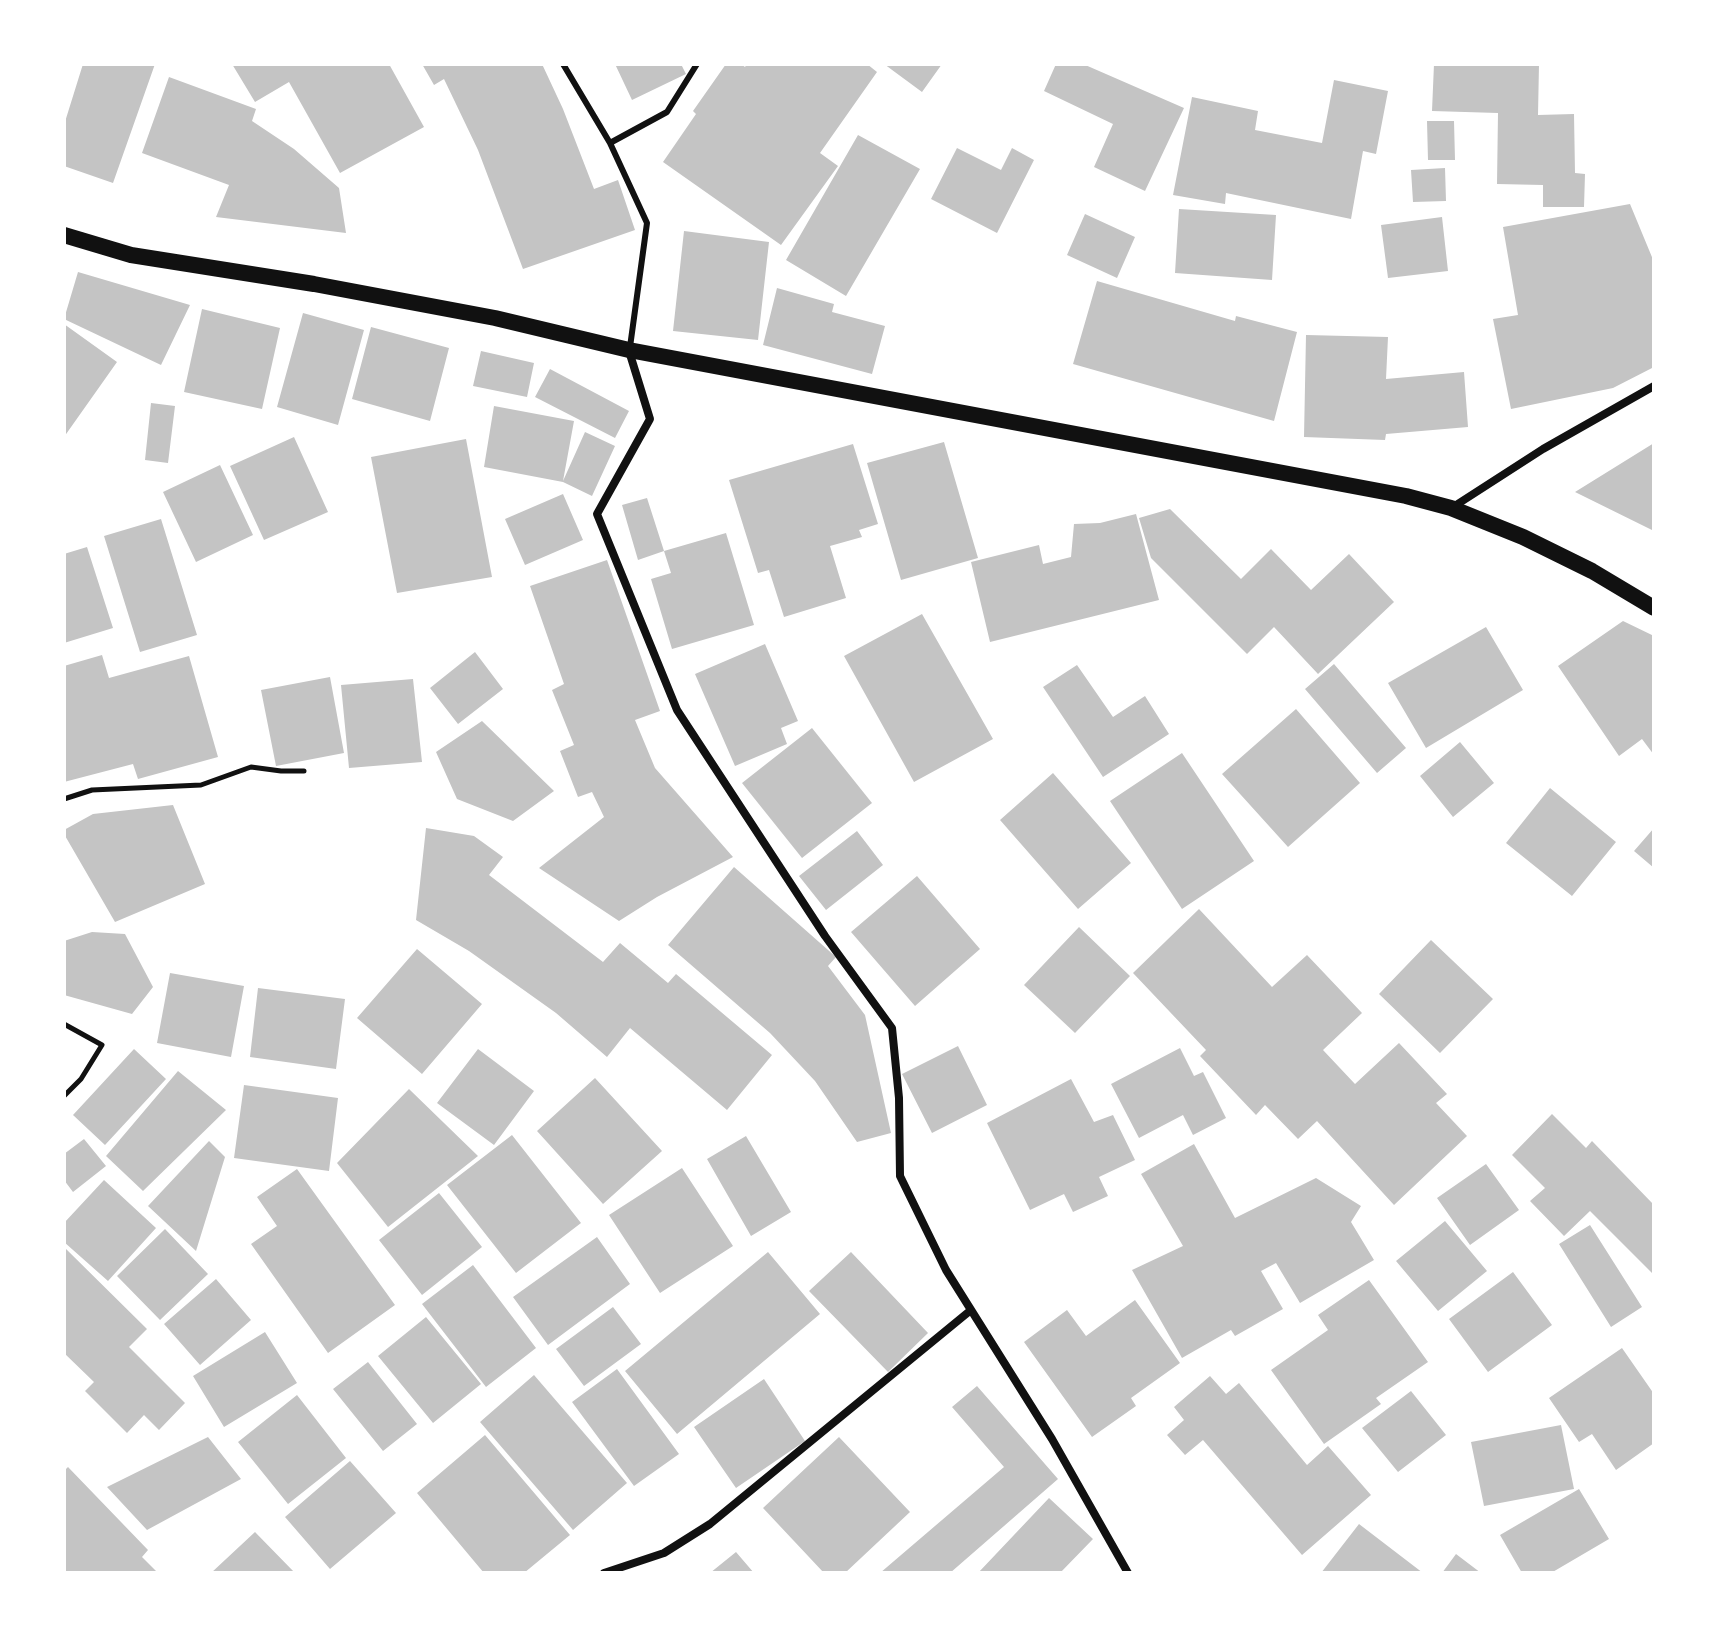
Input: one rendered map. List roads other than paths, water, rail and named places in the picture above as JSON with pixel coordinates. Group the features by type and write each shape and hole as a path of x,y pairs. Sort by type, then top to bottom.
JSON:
{"main road":[{"path":"64,235 131,255 314,284 495,318 629,350 1391,493 1451,508 1523,537 1592,571 1654,608"}],"street":[{"path":"629,350 650,419 597,514 677,710 825,936 892,1028 899,1098 900,1176 946,1270 1052,1439 1128,1573"},
{"path":"1451,508 1543,449 1654,386"},
{"path":"604,1573 664,1553 710,1524 971,1310"}],"lane":[{"path":"563,64 610,143 647,223 629,350"},
{"path":"610,143 667,112 697,64"}]}
